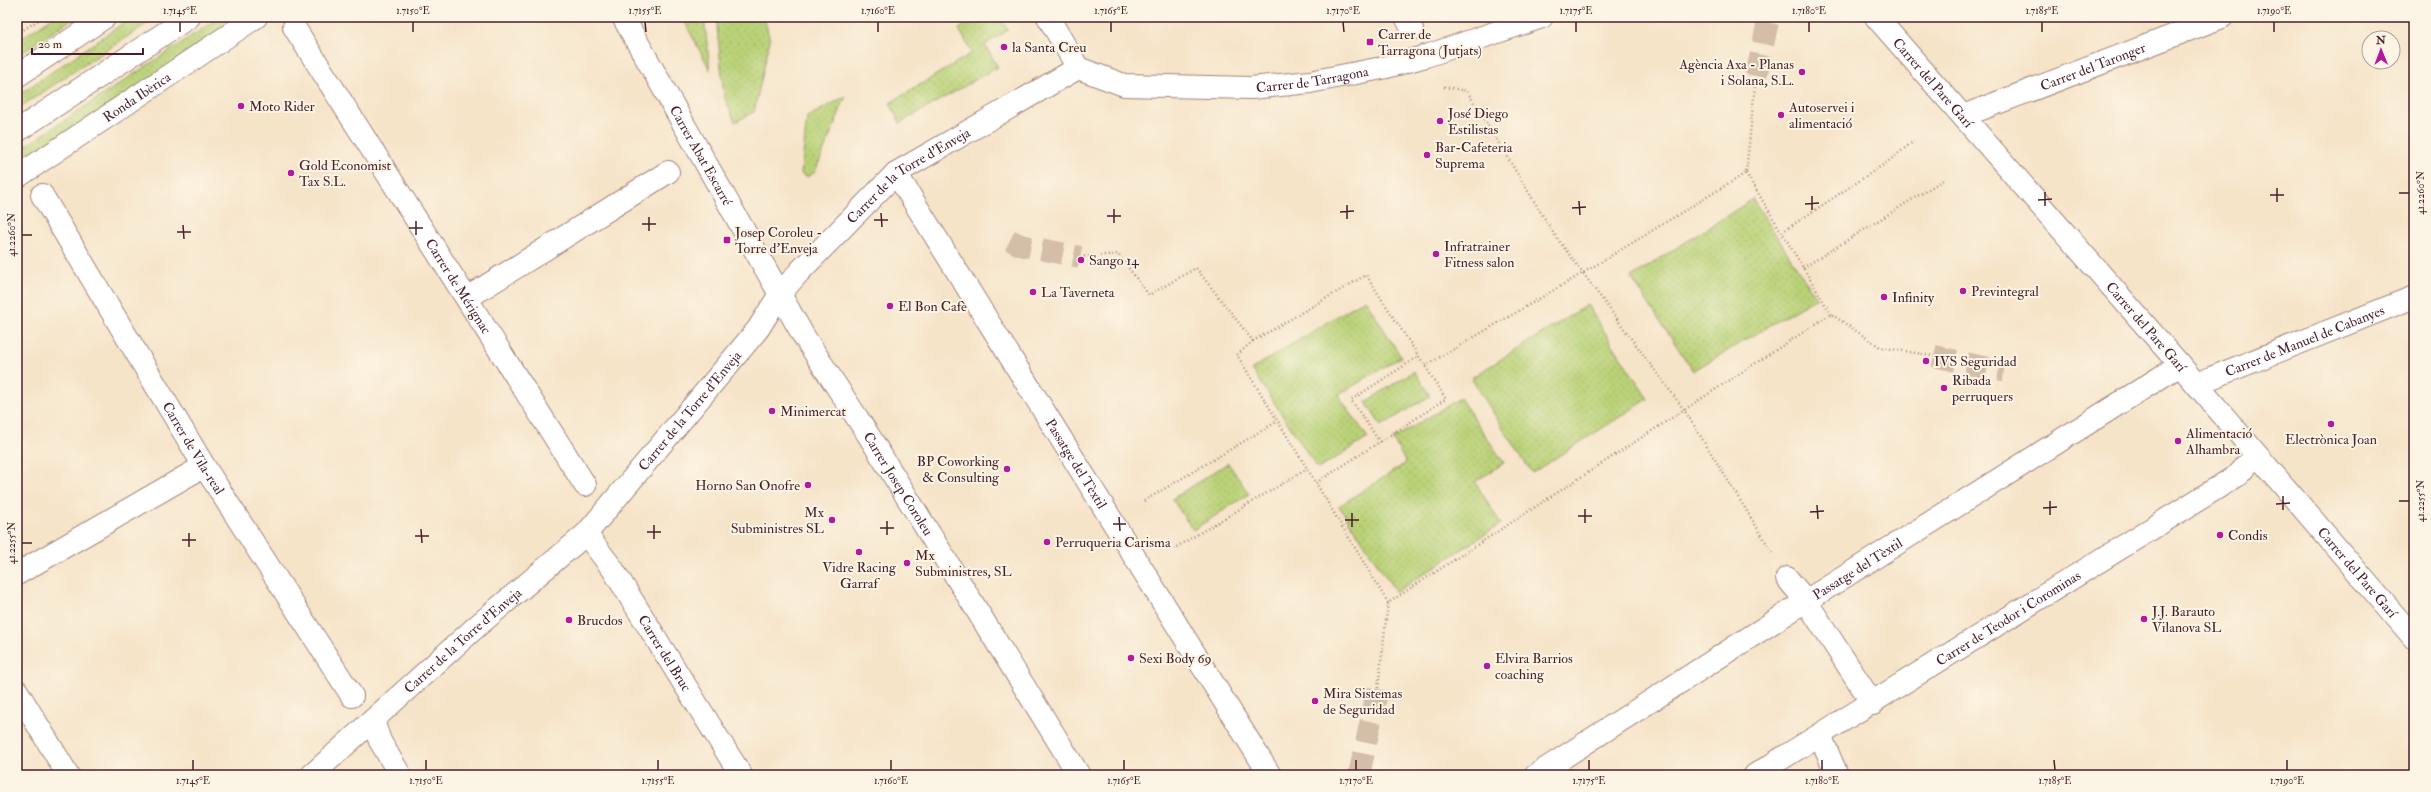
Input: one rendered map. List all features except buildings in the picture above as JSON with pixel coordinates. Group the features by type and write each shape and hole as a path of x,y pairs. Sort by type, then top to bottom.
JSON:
{"street":[{"path":"17,76 105,17"},
{"path":"17,131 189,17"},
{"name":"Ronda Ibèrica","path":"17,177 256,17"},
{"name":"Carrer Abat Escarré","path":"623,17 780,294"},
{"path":"1048,17 1078,68"},
{"name":"Carrer de Tarragona","path":"1078,68 1124,85 1251,88 1310,82 1426,56 1542,17"},
{"name":"Carrer del Pare Garí","path":"1876,17 2180,365 2414,638"},
{"name":"Carrer del Taronger","path":"1963,116 2222,17"},
{"name":"Carrer de Mérignac","path":"294,26 585,485"},
{"name":"Carrer de la Torre d'Enveja","path":"312,775 476,628 586,534 758,329 780,294 800,271 896,173 1078,68"},
{"path":"467,298 668,172"},
{"name":"Passatge del Tèxtil","path":"896,173 1270,775"},
{"name":"Carrer de Vila-real","path":"42,195 204,466 352,696"},
{"name":"Carrer Josep Coroleu","path":"780,294 802,334 868,436 1079,775"},
{"name":"Carrer de Manuel de Cabanyes","path":"2196,384 2414,298"},
{"name":"Passatge del Tèxtil","path":"1536,775 1806,601 2180,365"},
{"name":"Carrer de Teodor i Corominas","path":"1755,775 1873,704 2238,475 2256,455"},
{"path":"17,574 204,466"},
{"name":"Carrer del Bruc","path":"586,534 612,568 741,775"},
{"path":"1787,578 1806,601 1873,704"},
{"path":"17,691 68,775"},
{"path":"373,721 380,741 400,775"},
{"path":"1820,735 1837,775"}],"path":[{"path":"17,34 43,17"},
{"path":"1756,76 1746,173 1831,314 1880,347 1934,356"},
{"path":"1444,87 1467,91 1554,234 1685,411 1787,578"},
{"path":"1782,232 1886,163 1914,141"},
{"path":"1425,366 1583,273 1746,173"},
{"path":"1803,268 1943,180"},
{"path":"1080,257 1118,254 1150,295 1196,268 1253,341"},
{"path":"1316,483 1446,399 1366,275 1253,341 1237,355 1308,469 1316,483 1388,603 1378,688"},
{"path":"1388,603 1685,411 1831,314"},
{"path":"1380,442 1351,400 1419,356"},
{"path":"1144,501 1278,421"},
{"path":"1174,549 1308,469"}],"green space":[{"path":"53,17 75,17 17,56 17,41"},
{"path":"132,17 157,17 17,109 17,96"},
{"path":"220,17 241,17 17,168 17,152"},
{"path":"682,17 704,17 710,70"},
{"path":"716,17 764,17 770,40 754,112 735,122 724,96"},
{"path":"978,17 1000,17 1008,30 985,45 998,67 900,123 890,103 972,53 959,29"},
{"path":"846,96 815,172 807,177 801,174 807,117"},
{"path":"1753,199 1816,298 1693,371 1631,277"},
{"path":"1365,299 1401,357 1338,395 1368,438 1318,469 1252,369"},
{"path":"1587,305 1648,399 1532,473 1471,378"},
{"path":"1414,371 1430,396 1381,426 1366,402"},
{"path":"1460,398 1504,463 1475,482 1501,524 1396,592 1339,506 1406,463 1393,439"},
{"path":"1228,463 1249,494 1193,530 1172,499"}],"tunnel":[{"path":"1756,76 1769,17"},
{"path":"1010,240 1020,245 1080,257"},
{"path":"1934,356 1992,369 2004,370"},
{"path":"1359,775 1378,688"}],"place":[{"name":"Carrer de Tarragona (Jutjats)","path":"1370,42"},
{"name":"la Santa Creu","path":"1004,47"},
{"name":"Agència Axa - Planas i Solana, S.L.","path":"1802,72"},
{"name":"Moto Rider","path":"241,106"},
{"name":"Autoservei i alimentació","path":"1781,115"},
{"name":"José Diego Estilistas","path":"1440,121"},
{"name":"Bar-Cafeteria Suprema","path":"1427,155"},
{"name":"Gold Economist Tax S.L.","path":"291,173"},
{"name":"Josep Coroleu - Torre d'Enveja","path":"727,240"},
{"name":"Infratrainer Fitness salon","path":"1436,254"},
{"name":"Sango 14","path":"1081,260"},
{"name":"Previntegral","path":"1963,291"},
{"name":"La Taverneta","path":"1033,292"},
{"name":"Infinity","path":"1884,297"},
{"name":"El Bon Cafè","path":"890,306"},
{"name":"IVS Seguridad","path":"1926,361"},
{"name":"Ribada perruquers","path":"1944,388"},
{"name":"Minimercat","path":"772,411"},
{"name":"Electrònica Joan","path":"2331,424"},
{"name":"Alimentació Alhambra","path":"2178,441"},
{"name":"BP Coworking & Consulting","path":"1007,469"},
{"name":"Horno San Onofre","path":"808,485"},
{"name":"Mx Subministres SL","path":"832,520"},
{"name":"Condis","path":"2220,535"},
{"name":"Perruqueria Carisma","path":"1047,542"},
{"name":"Vidre Racing Garraf","path":"859,552"},
{"name":"Mx Subministres, SL","path":"907,563"},
{"name":"J.J. Barauto Vilanova SL","path":"2144,619"},
{"name":"Brucdos","path":"569,620"},
{"name":"Sexi Body 69","path":"1131,658"},
{"name":"Elvira Barrios coaching","path":"1487,666"},
{"name":"Mira Sistemas de Seguridad","path":"1315,701"}]}
